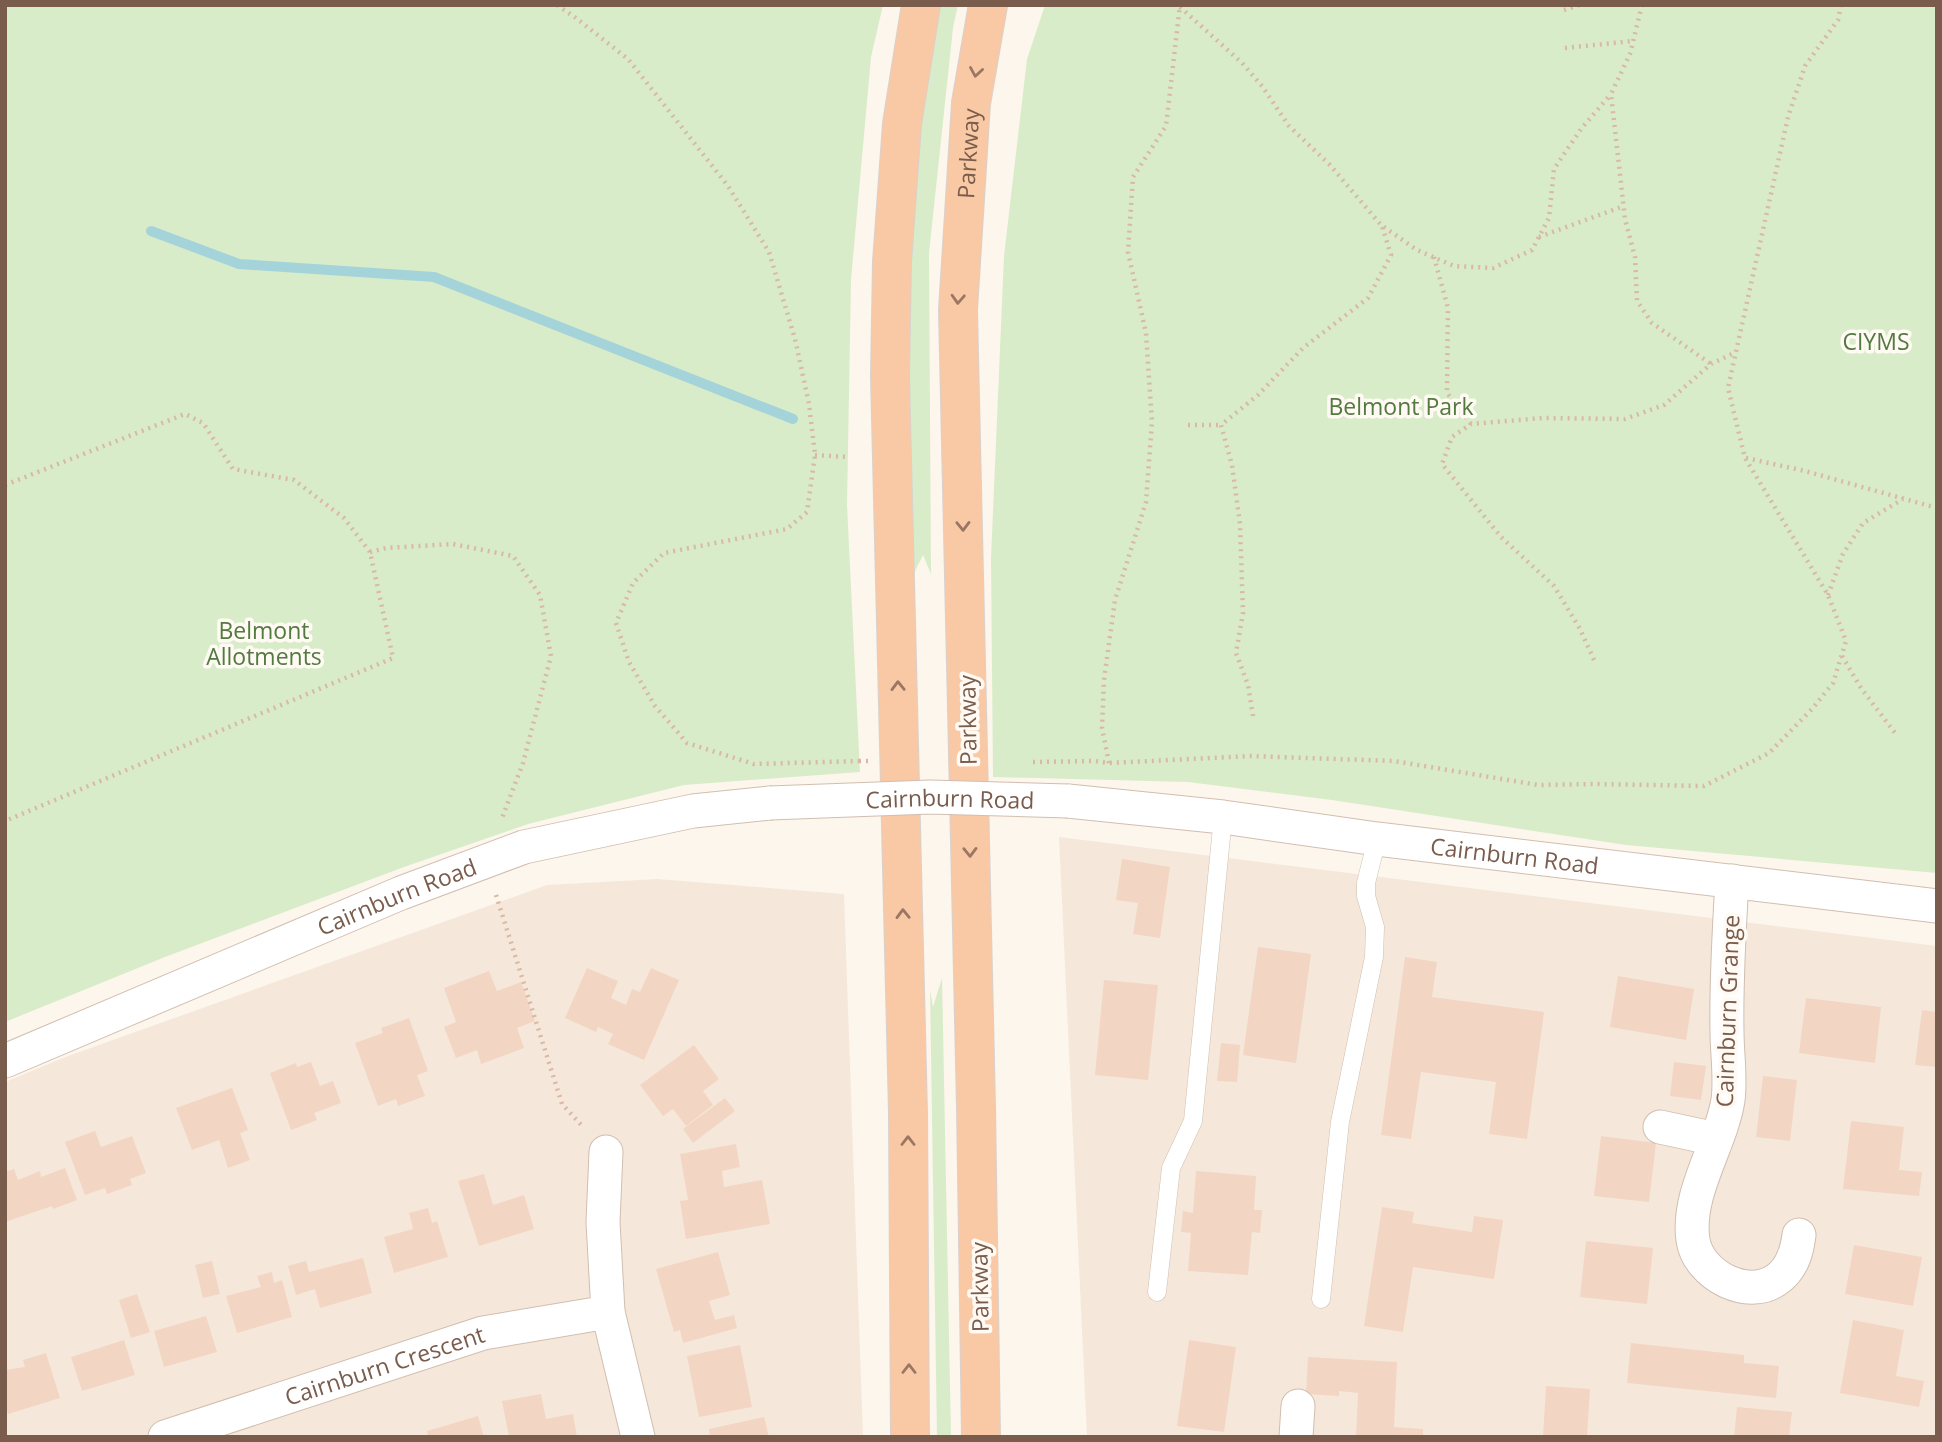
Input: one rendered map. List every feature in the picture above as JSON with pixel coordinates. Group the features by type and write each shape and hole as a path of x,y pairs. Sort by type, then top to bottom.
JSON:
{"highway":[{"path":"910,1437 908,1113 890,376 892,262 902,124 921,5"},
{"name":"Parkway","path":"981,1437 958,310 971,103 988,5"}],"street":[{"name":"Cairnburn Road","path":"5,1061 401,892 524,847 693,811 770,803 930,797 1068,801 1223,817 1377,839 1937,906"},
{"name":"Cairnburn Grange","path":"1732,881 1727,1031 1729,1084 1725,1112 1707,1164 1692,1226 1693,1241 1697,1255 1717,1278 1746,1286 1772,1283 1781,1276 1793,1261 1799,1235"},
{"name":"Cairnburn Grange","path":"1660,1127 1716,1139"},
{"path":"606,1152 604,1222 608,1312 638,1437"},
{"name":"Cairnburn Crescent","path":"180,1435 483,1333 608,1312"}],"lane":[{"path":"1157,1292 1171,1168 1193,1121 1223,817"},
{"path":"1321,1299 1340,1122 1374,957 1375,927 1366,896 1366,883 1377,839"}],"path":[{"path":"557,5 628,59 728,186 769,253 795,339 809,404 815,455 807,512 787,529 664,553 633,583 616,623 629,662 655,706 687,743 754,764 859,761"},
{"path":"1564,10 1579,5"},
{"path":"1180,6 1242,63 1262,86 1289,126 1329,164 1381,225 1417,250 1454,266 1493,268 1532,250 1549,218 1554,169 1581,129 1611,94 1630,54 1642,5"},
{"path":"1024,762 1109,763 1251,756 1368,760 1394,761 1538,785 1594,783 1704,786 1769,753 1833,683 1846,641 1828,595 1745,458 1728,388 1788,117 1805,65 1838,20 1841,5"},
{"path":"1109,763 1102,728 1104,680 1115,600 1146,502 1152,422 1146,333 1128,252 1133,177 1166,126 1180,6"},
{"path":"1565,48 1633,41"},
{"path":"1611,94 1624,206 1635,257 1637,300 1652,323 1711,365"},
{"path":"1539,237 1624,206"},
{"path":"1188,425 1221,425 1258,394 1303,348 1368,298 1391,255 1381,225"},
{"path":"1434,257 1448,308 1447,393 1471,424"},
{"path":"1594,660 1580,629 1554,586 1501,537 1442,464 1452,437 1471,424 1542,418 1625,419 1664,405 1711,365 1737,351"},
{"path":"5,485 185,414 203,424 233,469 294,480 344,518 370,552 393,658 5,821"},
{"path":"1221,425 1232,465 1240,524 1243,613 1236,653 1248,685 1253,716"},
{"path":"815,455 848,457"},
{"path":"1745,458 1805,471 1937,508"},
{"path":"1828,595 1843,554 1863,523 1904,499"},
{"path":"370,552 386,548 453,544 513,556 540,595 551,656 523,763 485,861 531,998 562,1104 606,1152"},
{"path":"1842,655 1861,688 1895,733"}],"shaded area":[{"path":"1059,837 1937,946 1937,1437 1087,1437"},
{"path":"657,879 844,894 863,1437 5,1437 5,1082 68,1056 547,885"}],"green space":[{"name":"Belmont Allotments","path":"5,5 883,5 871,57 851,280 847,505 860,772 684,785 528,824 404,867 165,957 5,1022"},
{"path":"933,5 958,5 953,28 929,253 931,574 923,555 913,575 908,286 914,156"},
{"name":"Belmont Park","path":"1045,5 1937,5 1937,873 1626,845 1332,800 1188,782 993,777 991,558 1004,256 1027,59"},
{"path":"942,978 951,1437 937,1437 930,990 933,1007"}],"building":[{"path":"1122,859 1170,867 1160,938 1133,934 1138,903 1116,900"},
{"path":"1258,947 1311,954 1296,1063 1243,1055"},
{"path":"1405,957 1437,962 1432,997 1544,1012 1527,1139 1489,1134 1496,1082 1421,1072 1411,1139 1381,1135"},
{"path":"587,968 618,981 611,998 626,1005 632,989 640,992 651,968 679,980 644,1060 608,1044 613,1034 598,1027 596,1032 565,1018"},
{"path":"489,971 497,991 521,982 535,1021 517,1028 524,1048 481,1064 477,1050 456,1058 444,1027 456,1022 444,988"},
{"path":"1618,976 1694,989 1686,1040 1610,1027"},
{"path":"1104,980 1158,985 1148,1080 1095,1075"},
{"path":"1806,998 1881,1007 1875,1063 1799,1053"},
{"path":"1922,1010 1937,1012 1937,1067 1915,1065"},
{"path":"409,1018 428,1071 417,1075 425,1096 398,1106 396,1099 378,1106 355,1043 383,1033 381,1028"},
{"path":"1221,1043 1240,1045 1237,1082 1217,1081"},
{"path":"694,1045 719,1079 703,1091 713,1105 686,1126 673,1109 663,1116 640,1085"},
{"path":"311,1062 320,1086 333,1081 341,1103 314,1113 317,1120 291,1130 270,1073 296,1063 297,1067"},
{"path":"1674,1062 1706,1066 1701,1100 1670,1096"},
{"path":"1763,1076 1797,1080 1790,1141 1756,1137"},
{"path":"232,1088 248,1130 240,1133 250,1160 228,1168 219,1140 192,1150 176,1108"},
{"path":"725,1098 735,1111 693,1143 683,1129"},
{"path":"1851,1121 1904,1127 1899,1170 1922,1172 1919,1196 1843,1189"},
{"path":"95,1131 101,1147 132,1136 146,1173 130,1179 132,1185 107,1194 105,1188 85,1195 65,1142"},
{"path":"1601,1136 1656,1143 1649,1202 1594,1196"},
{"path":"736,1144 740,1167 722,1171 724,1187 762,1180 770,1224 686,1239 680,1201 688,1200 680,1154"},
{"path":"65,1168 77,1200 5,1222 5,1172 14,1169 18,1180 40,1171 41,1177"},
{"path":"1196,1171 1256,1176 1254,1210 1262,1210 1260,1233 1252,1232 1248,1275 1188,1271 1191,1233 1181,1232 1183,1211 1193,1213"},
{"path":"484,1174 493,1205 524,1195 534,1229 479,1246 458,1181"},
{"path":"1382,1207 1414,1212 1412,1223 1472,1232 1474,1216 1503,1220 1494,1279 1413,1267 1403,1332 1364,1326"},
{"path":"428,1208 432,1223 437,1221 448,1257 394,1273 384,1237 413,1229 409,1213"},
{"path":"1586,1241 1653,1248 1647,1304 1580,1297"},
{"path":"1854,1245 1922,1257 1913,1306 1845,1294"},
{"path":"718,1252 730,1295 709,1301 715,1320 734,1315 737,1328 683,1343 680,1330 674,1332 656,1269"},
{"path":"363,1258 372,1293 320,1308 315,1289 296,1295 288,1266 306,1261 309,1272"},
{"path":"212,1261 220,1294 203,1298 195,1265"},
{"path":"272,1272 274,1283 282,1280 292,1317 237,1333 226,1296 261,1287 257,1276"},
{"path":"137,1294 150,1332 131,1338 119,1300"},
{"path":"206,1316 217,1352 164,1367 154,1331"},
{"path":"1853,1320 1904,1330 1896,1376 1924,1381 1919,1407 1840,1393"},
{"path":"124,1340 135,1375 82,1391 71,1357"},
{"path":"1189,1340 1236,1347 1224,1432 1177,1426"},
{"path":"1631,1343 1744,1355 1744,1363 1779,1366 1776,1398 1627,1383"},
{"path":"740,1345 752,1407 699,1417 687,1356"},
{"path":"46,1353 60,1398 8,1414 5,1404 5,1370 25,1367 23,1360"},
{"path":"1308,1357 1397,1362 1394,1427 1423,1429 1423,1437 1356,1437 1358,1393 1339,1391 1339,1396 1306,1394"},
{"path":"1546,1386 1590,1389 1587,1437 1543,1437"},
{"path":"541,1394 546,1419 573,1414 577,1437 509,1437 502,1401"},
{"path":"1737,1407 1792,1412 1789,1437 1734,1437"},
{"path":"478,1416 484,1437 428,1437 427,1431"},
{"path":"764,1417 769,1437 710,1437 709,1429"}],"waterway":[{"path":"151,231 239,264 434,277 793,419"}],"park label":[{"name":"CIYMS","path":"1876,341"}]}
